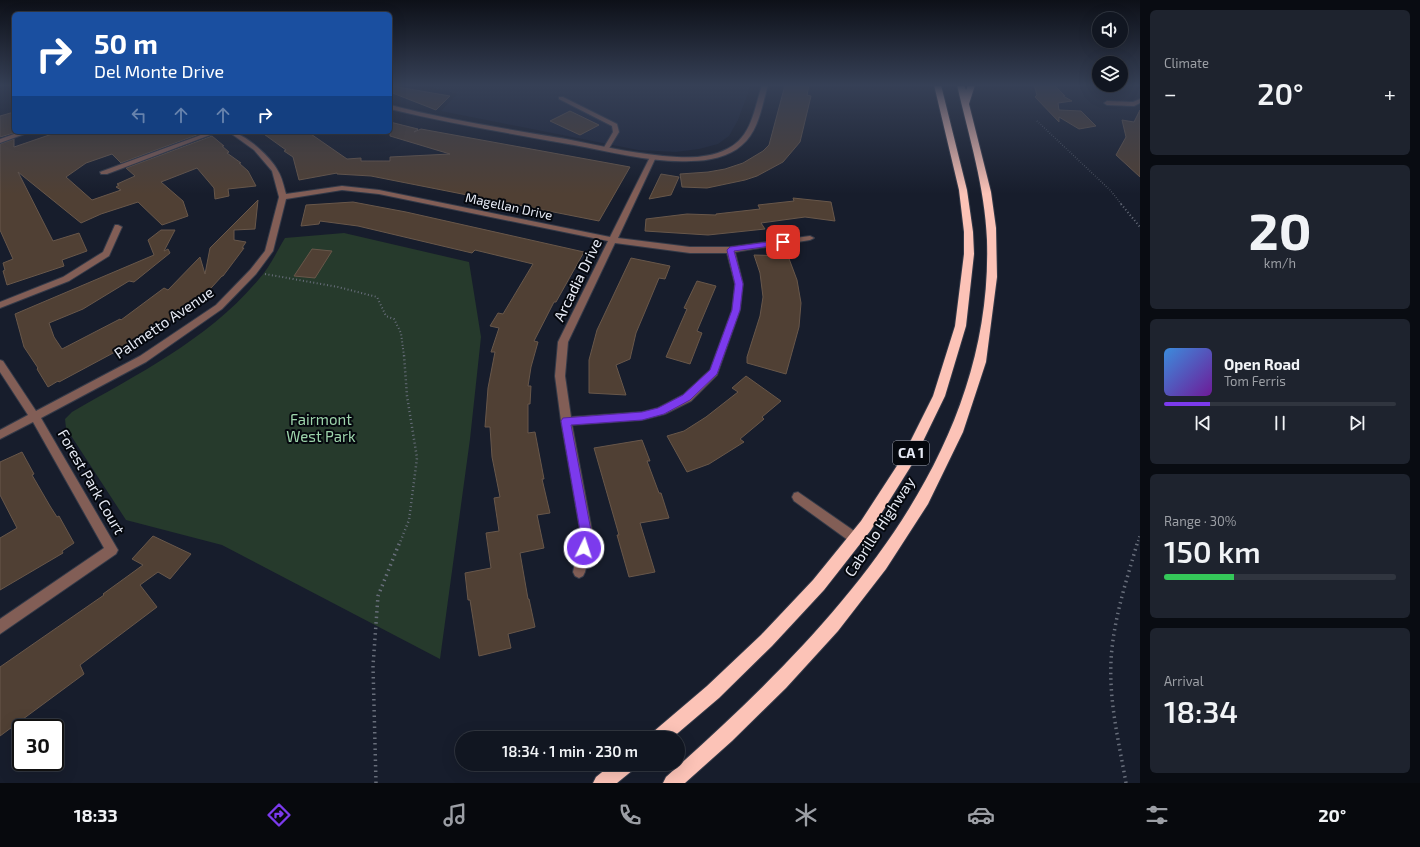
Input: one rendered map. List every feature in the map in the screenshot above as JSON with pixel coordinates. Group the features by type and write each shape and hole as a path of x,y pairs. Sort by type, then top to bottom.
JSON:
{"highway":[{"name":"Cabrillo Highway","path":"667,731 723,683 761,646 816,588 856,539 883,500 909,458 930,417 956,347 964,313 969,254 966,203 947,122"},
{"name":"Cabrillo Highway","path":"672,783 749,714 783,680 844,612 871,578 912,517 937,473 957,430 982,356 991,289 991,246 987,193 970,122"},
{"path":"602,783 617,771"}],"street":[{"path":"455,122 653,158 668,159 700,158 720,154 737,146 748,134 752,122"},
{"path":"606,149 616,132 615,125 610,122"},
{"path":"0,141 21,134"},
{"path":"104,172 209,134"},
{"path":"235,134 256,149 275,171 283,197"},
{"name":"Arcadia Drive","path":"579,572 587,536 566,421 560,376 563,342 653,158"},
{"name":"Magellan Drive","path":"283,197 342,188 379,192 613,240 690,250 730,250 810,238"},
{"name":"Palmetto Avenue","path":"0,435 143,359 219,307 253,272 269,251 283,197"},
{"path":"0,305 66,280 106,254 118,227"},
{"path":"566,421 642,416 661,411 687,398 714,372 736,310 739,284 730,250"},
{"path":"0,364 35,417"},
{"name":"Forest Park Court","path":"0,628 112,550 35,417"},
{"path":"798,497 856,539"}],"path":[{"path":"1038,122 1110,190 1140,227"},
{"path":"253,272 338,287 377,297 386,316 394,319 401,334 407,396 417,458 409,520 378,596 373,666 376,783"},
{"path":"1126,783 1112,702 1112,662 1115,635 1140,534"}],"shaded area":[{"path":"494,122 737,122 729,136 718,144 699,149 676,152 638,150"}],"green space":[{"name":"Fairmont West Park","path":"344,233 469,262 481,337 470,439 440,659 222,545 126,520 66,428 65,419 72,412 172,354 218,320 263,274 285,238"}],"building":[{"path":"0,122 12,122 12,134 0,137"},
{"path":"392,122 418,129 414,132 421,129 630,167 599,221 371,176 337,173 299,180 293,157 264,134 311,134 347,159 361,158 361,161 390,161 390,157 450,154 390,136 390,134 392,134"},
{"path":"551,122 592,122 599,125 580,135"},
{"path":"775,122 805,122 800,142 783,162 757,176 707,188 682,187 680,174 725,169 743,163 763,151 769,145"},
{"path":"1067,122 1092,122 1096,126 1079,129"},
{"path":"1122,122 1140,122 1140,177 1116,155 1126,137"},
{"path":"52,134 200,134 121,163 112,154 86,163 66,177 92,200 121,190 116,187 119,185 117,184 135,176 126,168 212,136 224,146 222,146 229,152 227,153 241,163 239,163 248,171 256,186 228,189 229,196 215,199 214,188 197,168 161,182 183,201 188,216 162,225 138,202 101,214 81,223 18,172 53,241 79,233 87,251 62,260 64,266 7,285 3,271 5,270 3,263 13,259 0,230 0,144 14,139 14,147"},
{"path":"661,174 679,177 671,195 649,199"},
{"path":"793,198 831,202 835,221 805,217 761,223 765,229 708,235 645,231 646,219 687,214 716,215 760,209 758,205 794,201"},
{"path":"258,200 255,229 234,230 234,240 246,242 242,248 244,248 223,276 202,298 202,296 179,315 154,332 116,354 115,352 48,387 37,369 38,368 24,347 15,314 154,255 148,240 161,230 175,230 164,251 168,249 170,253 134,282 129,281 83,309 49,323 54,337 62,349 120,319 121,320 164,288 168,290 200,257 205,274 210,248"},
{"path":"353,202 406,212 584,252 556,302 554,302 534,341 538,342 531,367 528,386 531,386 530,404 528,404 528,433 535,432 544,479 542,479 550,513 537,515 544,548 520,553 528,599 535,627 508,634 511,648 479,656 470,600 468,600 465,573 491,568 486,533 499,531 494,498 500,497 492,457 490,427 485,427 488,388 495,352 491,352 499,328 490,326 498,313 503,314 533,264 475,250 472,253 358,226 320,221 319,224 301,226 306,205"},
{"path":"312,249 332,251 315,278 294,276"},
{"path":"754,255 788,256 797,280 801,303 799,327 786,374 747,363 747,357 760,316 763,297 760,273"},
{"path":"631,258 670,266 665,279 659,278 636,333 630,359 616,365 626,395 589,393 589,360 597,330"},
{"path":"697,281 716,286 697,331 702,333 690,364 666,357 687,309 684,308"},
{"path":"746,376 781,401 762,417 764,419 740,439 744,442 709,464 687,472 667,436 684,431 706,417 738,392 732,388"},
{"path":"642,440 650,461 647,461 659,493 661,493 669,518 640,523 655,572 629,577 617,535 619,535 594,448"},
{"path":"22,452 34,474 32,475 57,517 59,516 74,543 62,551 63,553 0,590 0,538 17,528 0,495 0,462"},
{"path":"153,536 191,554 170,579 158,572 140,585 157,607 80,665 84,674 23,719 12,719 12,727 0,736 0,667 104,595 103,594 143,565 132,559"}],"route":[{"path":"584,548 587,536 566,421 642,416 661,411 687,398 714,372 736,310 739,284 730,250 783,242"}]}
